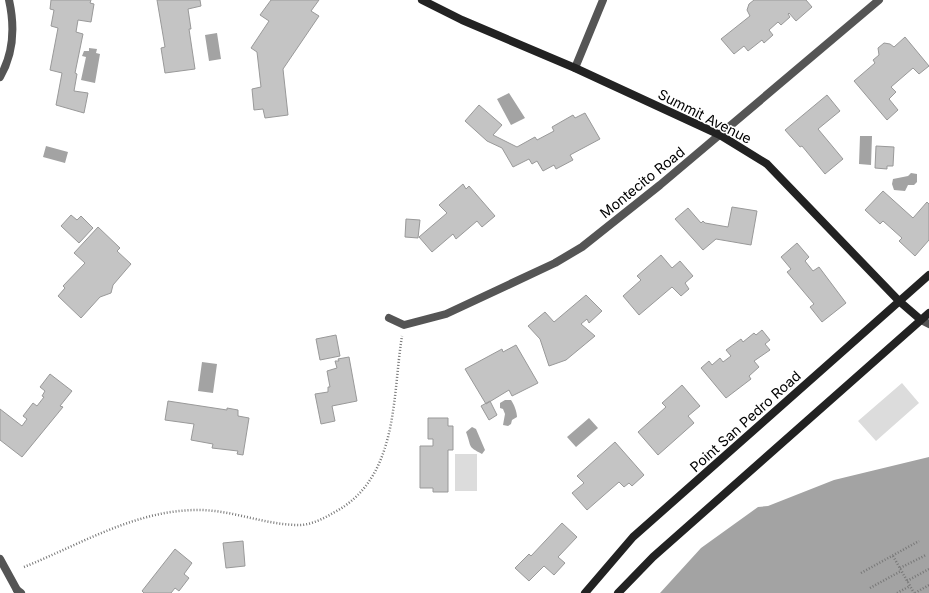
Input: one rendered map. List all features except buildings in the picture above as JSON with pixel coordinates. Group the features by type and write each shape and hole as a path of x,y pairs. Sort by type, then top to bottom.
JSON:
{"main road":[{"name":"Summit Avenue","path":"422,0 462,20 575,68 720,135 767,164 899,301 925,322"},
{"name":"Point San Pedro Road","path":"585,593 633,537 929,275"},
{"path":"618,593 653,557 925,322 929,313"}],"street":[{"path":"0,77 5,68 12,46 14,21 9,0"},
{"path":"575,68 602,0"},
{"name":"Montecito Road","path":"404,325 446,314 555,263 582,247 720,135 879,0"},
{"path":"389,318 404,325"},
{"path":"0,559 19,591"}],"path":[{"path":"24,567 108,530 168,512 196,510 232,515 271,523 299,525 321,519 342,508 361,493 379,466 389,438 404,325"},
{"path":"861,573 919,542"},
{"path":"870,588 926,555"},
{"path":"893,556 914,593 929,585"},
{"path":"907,581 929,569"},
{"path":"897,593 910,586"}],"shaded area":[{"path":"217,33 221,59 209,61 205,35"},
{"path":"89,48 97,49 96,53 100,54 95,83 81,80 86,57 82,56 84,51 89,51"},
{"path":"509,93 525,118 511,125 497,99"},
{"path":"860,136 872,136 871,165 859,164"},
{"path":"46,146 68,152 65,163 43,157"},
{"path":"911,173 917,174 917,182 914,185 908,185 905,191 894,190 892,184 893,179 908,176"},
{"path":"202,362 217,364 213,393 198,391"},
{"path":"902,383 919,403 876,441 858,421"},
{"path":"505,400 511,400 517,415 517,417 512,420 511,424 508,426 503,425 505,414 503,409 500,408 500,403"},
{"path":"589,418 598,428 576,447 567,437"},
{"path":"472,427 476,429 485,450 482,454 472,448 470,444 466,432"},
{"path":"455,454 477,454 477,491 455,491"},
{"path":"929,457 929,593 660,593 701,548 758,507 768,506 834,480"}]}
